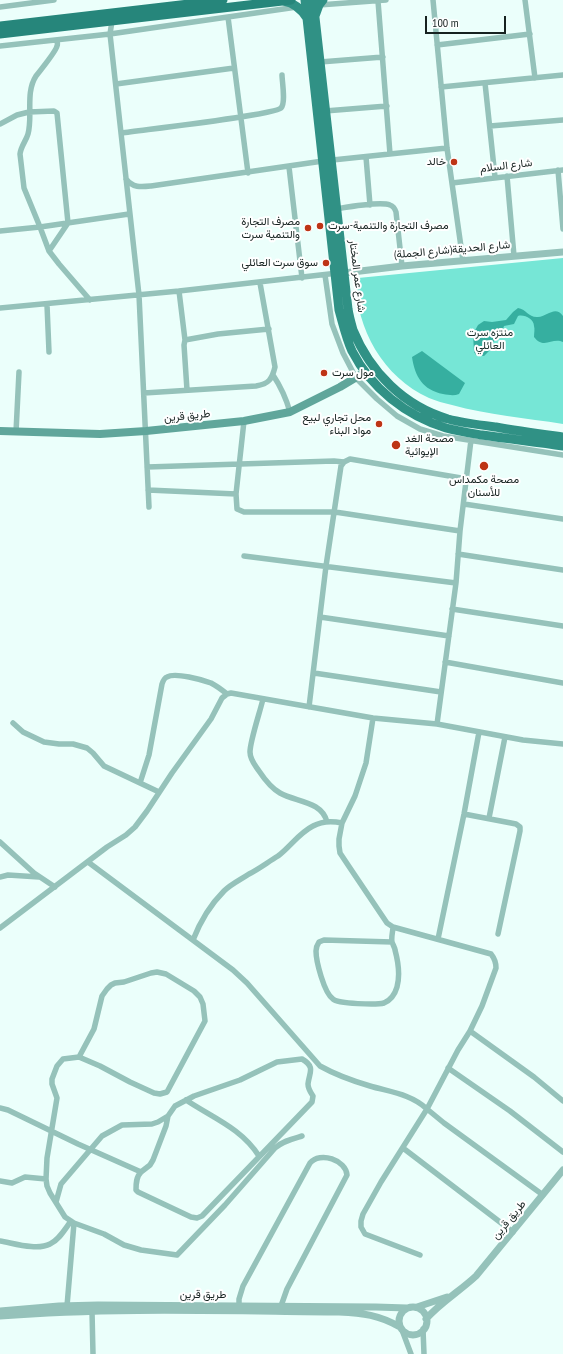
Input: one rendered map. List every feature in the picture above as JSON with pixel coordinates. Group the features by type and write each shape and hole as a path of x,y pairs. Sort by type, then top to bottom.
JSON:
{"highway":[{"path":"0,26 223,0"},
{"path":"0,34 287,0"}],"main road":[{"path":"287,0 311,18"},
{"path":"305,0 311,18 320,62 325,111 327,161"},
{"path":"318,2 311,18 333,204 342,319 344,331 352,351 365,372 384,393 402,408 424,420 446,428 493,437 563,446"},
{"name":"شارع عمر المختار","path":"339,273 353,329 361,346 374,368 407,400 448,419 563,437"},
{"path":"332,324 342,319"},
{"name":"طريق قرين","path":"0,432 100,434 244,421 290,412 365,372"},
{"path":"397,416 402,408"}],"street":[{"path":"0,7 54,0"},
{"path":"318,2 386,0"},
{"path":"433,0 447,148 463,260"},
{"path":"525,0 535,78"},
{"path":"378,1 390,154"},
{"path":"0,46 110,34 297,7"},
{"path":"228,17 248,173"},
{"path":"112,21 110,34 139,296 149,507"},
{"path":"437,45 530,34"},
{"path":"57,40 57,46 54,52 35,78 31,91 28,133 20,149 20,161 24,188 49,251 90,300"},
{"path":"320,62 383,56"},
{"path":"116,84 234,68"},
{"path":"122,133 275,111 281,108 283,103 282,74"},
{"path":"441,87 563,76"},
{"path":"485,83 495,177"},
{"path":"325,111 387,106"},
{"path":"0,124 11,117 29,112 54,111 57,113 68,223 49,251"},
{"path":"490,126 563,120"},
{"path":"125,175 126,179 130,183 139,187 327,161 447,148"},
{"path":"366,157 370,205"},
{"path":"289,167 302,278"},
{"path":"560,170 563,229"},
{"name":"شارع السلام","path":"452,183 560,170"},
{"path":"507,176 514,256"},
{"path":"333,204 390,205 396,212 402,266"},
{"path":"0,231 40,227 129,214"},
{"name":"شارع الحديقة(شارع الجملة)","path":"339,273 463,260 563,252"},
{"path":"0,308 139,296 339,273"},
{"path":"325,275 332,324 343,353 356,378 397,416 420,429 443,436 563,455"},
{"path":"144,393 264,384 269,381 273,375 275,367 260,283"},
{"path":"180,291 185,340 187,390"},
{"path":"47,305 49,352"},
{"path":"185,340 218,334 269,329"},
{"path":"16,432 19,372"},
{"path":"273,375 286,398 290,412"},
{"path":"244,421 236,494 237,509 244,512 335,512 460,531"},
{"path":"437,724 456,583 460,531 468,479 471,440"},
{"path":"309,707 326,566 341,466 344,462 350,459 468,479"},
{"path":"147,467 334,461 344,462"},
{"path":"148,490 236,494"},
{"path":"464,504 563,519"},
{"path":"458,554 563,570"},
{"path":"244,556 456,583"},
{"path":"452,609 563,626"},
{"path":"320,617 449,636"},
{"path":"445,662 563,683"},
{"path":"314,673 441,692"},
{"path":"140,783 149,755 162,684 165,678 169,675 181,676 210,683 227,694"},
{"path":"0,928 107,847 126,835 135,826 211,719 222,698 227,694 232,693 373,718 437,724 505,737 563,744"},
{"path":"263,699 250,748 252,760 266,782 272,787 281,793 312,804 320,809 326,816 327,822"},
{"path":"373,718 366,763 355,796 342,823 339,839 340,853 384,919 394,927 492,954 495,959 496,968 482,1006 470,1031 448,1068 427,1109 371,1200 363,1214 361,1221 361,1227 365,1234 420,1256"},
{"path":"13,723 23,732 44,742 73,744 88,748 104,766 159,792"},
{"path":"438,939 464,814 479,732"},
{"path":"489,818 505,737"},
{"path":"464,814 516,824 520,827 498,934"},
{"path":"193,940 205,916 224,891 235,882 249,875 279,855 314,825 327,822 342,823"},
{"path":"0,842 39,877 55,887"},
{"path":"88,862 247,982 301,1046 320,1066 335,1074 416,1100 444,1123 543,1195"},
{"path":"0,877 8,874 39,877"},
{"path":"392,942 324,940 319,942 316,950 317,961 328,993 333,1000 372,1004 383,1003 391,999 397,987 398,973 398,961 392,942 394,927"},
{"path":"79,1057 94,1028 102,996 106,989 111,985 157,972 166,974 194,991 200,997 203,1004 205,1021 167,1092 160,1094 154,1092 79,1057 63,1059 56,1066 53,1074 52,1084 57,1098 47,1158 47,1186 65,1217 72,1222 104,1234 124,1244 141,1250 178,1255 225,1205 275,1148 285,1142 302,1136"},
{"path":"470,1031 534,1077 563,1102"},
{"path":"297,1059 305,1060 311,1071 308,1086 313,1096 312,1102 202,1216 197,1218 191,1217 136,1190 138,1174 150,1165 153,1160 166,1126 168,1116 175,1106 194,1096 240,1080 277,1062 297,1059"},
{"path":"448,1068 510,1111 563,1152"},
{"path":"186,1100 242,1135 252,1145 259,1156"},
{"path":"0,1108 8,1110 52,1132 141,1172"},
{"path":"56,1202 61,1184 102,1136 122,1126 152,1124 168,1116"},
{"path":"403,1148 513,1232"},
{"path":"239,1306 239,1299 243,1286 310,1163 316,1157 330,1158 343,1164 347,1175 287,1289 281,1306"},
{"name":"طريق قرين","path":"426,1319 442,1303 476,1276 563,1170"},
{"path":"0,1181 12,1183 25,1177 46,1179"},
{"path":"0,1241 40,1247 50,1244 72,1222"},
{"path":"67,1306 72,1222"},
{"name":"طريق قرين","path":"417,1307 451,1296"},
{"name":"طريق قرين","path":"0,1311 67,1306 281,1306 407,1308"},
{"path":"411,1354 401,1328 399,1318 400,1314 407,1308 417,1307 423,1312 426,1319 424,1329 424,1354"},
{"path":"92,1311 93,1354"},
{"name":"طريق قرين","path":"0,1316 48,1312 92,1311 362,1313 375,1316 401,1328"},
{"path":"401,1328 409,1334 417,1334 424,1329"}],"green space":[{"name":"منتزه سرت العائلي","path":"563,258 563,424 479,411 429,398 398,378 386,364 375,350 361,316 357,298 356,280 358,278"}],"shaded area":[{"path":"518,308 535,317 541,317 554,311 560,313 563,316 563,342 555,341 541,343 534,337 534,323 528,318 518,316 514,324 504,326 503,336 493,342 489,351 484,356 476,355 474,352 473,334 478,325 484,321 492,322 506,320"},
{"path":"422,351 465,383 459,394 449,395 436,392 421,382 415,371 412,357"}],"place":[{"name":"خالد","path":"454,162"},
{"name":"مصرف التجارة والتنمية-سرت","path":"320,226"},
{"name":"مصرف التجارة والتنمية سرت","path":"308,228"},
{"name":"سوق سرت العائلي","path":"326,263"},
{"name":"مول سرت","path":"324,373"},
{"name":"محل تجاري لبيع مواد البناء","path":"379,424"},
{"name":"مصحة الغد الإيوائية","path":"396,445"},
{"name":"مصحة مكمداس للأسنان","path":"484,466"}]}
